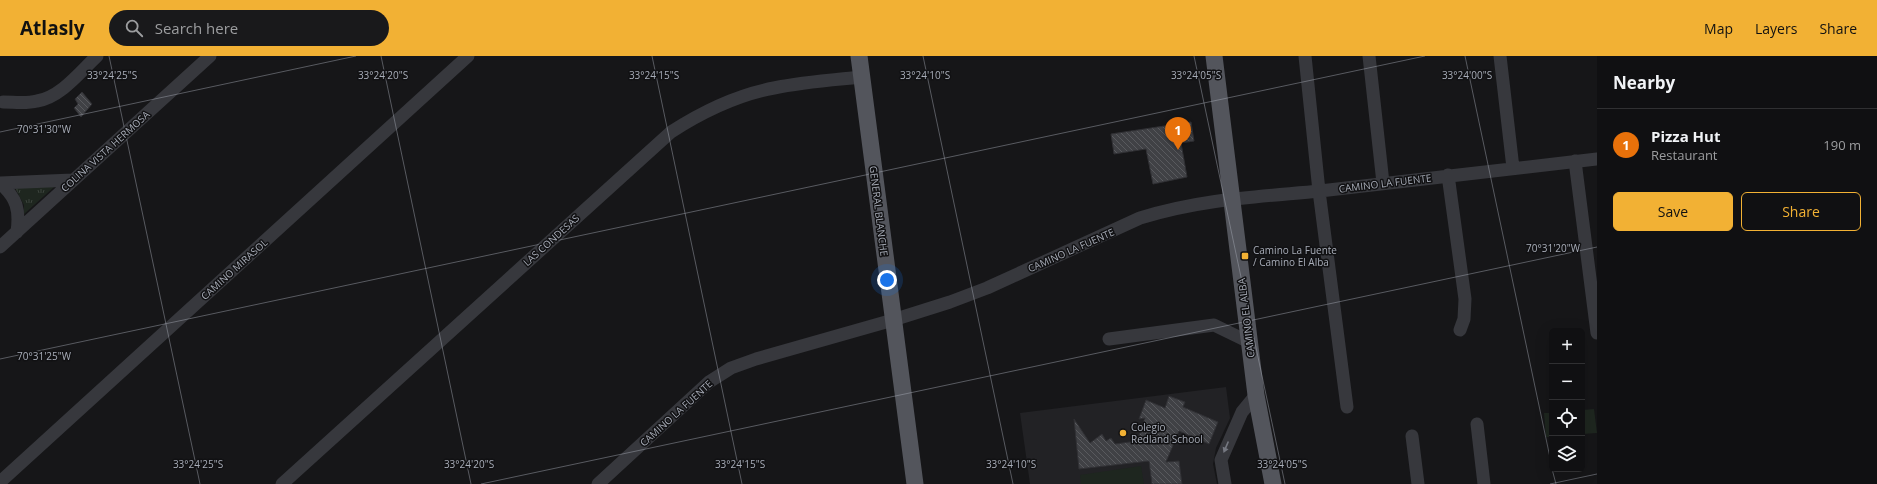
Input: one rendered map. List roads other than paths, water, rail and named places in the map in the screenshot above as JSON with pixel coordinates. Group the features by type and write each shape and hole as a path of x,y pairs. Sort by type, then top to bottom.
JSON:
{"main road":[{"name":"GENERAL BLANCHE","path":"859,56 915,484"},
{"name":"CAMINO EL ALBA","path":"1214,56 1256,395 1273,484"}],"street":[{"path":"2,102 36,102 46,99 56,94 97,56"},
{"name":"COLINA VISTA HERMOSA","path":"0,247 210,56"},
{"name":"CAMINO MIRASOL","path":"0,482 468,56"},
{"path":"1305,56 1319,191 1347,407"},
{"path":"1370,56 1383,183"},
{"path":"1500,56 1512,168"},
{"name":"LAS CONDESAS","path":"282,484 671,132 710,110 759,92 774,88 862,76"},
{"name":"CAMINO LA FUENTE","path":"598,484 709,382 731,368 756,359 893,320 987,288 1140,218 1187,206 1232,198 1319,191 1597,159"},
{"path":"1575,161 1597,332"},
{"path":"1448,175 1465,298 1464,319 1460,330"},
{"path":"0,183 73,180"},
{"path":"0,183 16,202 19,218 17,232"},
{"path":"1109,339 1214,325 1249,342"},
{"path":"1225,484 1221,460 1242,412 1256,395"},
{"path":"1477,424 1484,484"},
{"path":"1412,436 1418,484"}],"place":[{"name":"Pizza Hut","path":"1178,150"},
{"name":"Camino La Fuente / Camino El Alba","path":"1245,256"},
{"name":"Colegio Redland School","path":"1123,433"}]}
